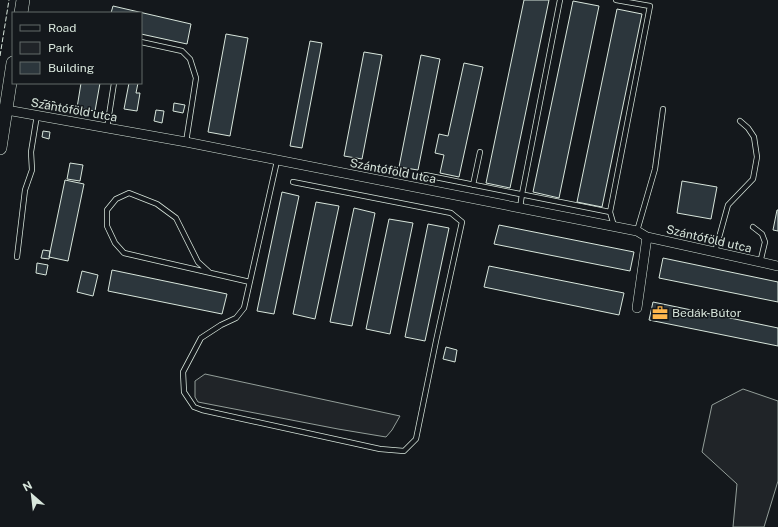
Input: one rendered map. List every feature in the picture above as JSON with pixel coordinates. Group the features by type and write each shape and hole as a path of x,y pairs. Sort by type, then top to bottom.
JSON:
{"main road":[{"path":"21,12 23,0"},
{"path":"0,148 3,109 12,68"}],"street":[{"name":"Szántóföld utca","path":"3,109 186,142 614,226 637,231 648,237 778,266"},
{"path":"638,308 648,237"}],"lane":[{"path":"520,208 560,0"},
{"path":"614,226 610,212 650,6 616,0"},
{"path":"142,42 182,51 190,59 196,78 186,142"},
{"path":"107,128 114,84"},
{"path":"637,231 655,169 663,109"},
{"path":"17,257 26,190 32,170 31,152 37,115"},
{"path":"715,252 728,205 753,179 757,157 754,137 748,128 740,121"},
{"path":"473,185 480,152"},
{"path":"277,160 244,308 236,318 221,325 201,338 183,372 184,392 194,407 202,410 380,448 404,451 416,439 462,222 452,213 293,182"},
{"path":"425,175 610,212"},
{"path":"209,272 198,262 176,218 158,204 129,193 116,199 108,210 107,226 115,243 124,253 250,282"},
{"path":"753,227 762,234 765,242 760,262"}],"green space":[{"path":"205,374 400,416 386,437 198,402 195,397 195,381"},
{"path":"743,389 778,401 778,481 764,527 733,527 737,484 702,452 712,405"}],"building":[{"path":"524,0 549,0 510,188 486,183"},
{"path":"573,1 599,6 559,198 533,192"},
{"path":"113,6 139,12 111,12"},
{"path":"617,9 642,14 602,207 577,202"},
{"path":"142,13 191,24 187,44 142,34"},
{"path":"226,34 248,38 230,136 208,132"},
{"path":"310,41 322,43 302,148 290,146"},
{"path":"364,52 382,55 362,159 344,156"},
{"path":"421,55 440,59 418,170 399,167"},
{"path":"464,63 483,67 459,177 440,173 444,155 435,153 439,134 448,136"},
{"path":"81,84 100,84 95,111 77,108"},
{"path":"129,84 138,84 136,93 140,93 137,111 124,109"},
{"path":"44,100 55,102 54,110 42,108"},
{"path":"174,103 185,105 183,113 173,111"},
{"path":"156,110 164,111 162,123 154,121"},
{"path":"43,131 50,132 49,139 42,137"},
{"path":"70,163 83,165 80,181 67,179"},
{"path":"65,180 84,184 68,261 49,257"},
{"path":"682,181 717,187 711,219 677,213"},
{"path":"282,192 299,196 274,314 257,311"},
{"path":"316,202 339,206 315,319 293,314"},
{"path":"354,208 375,213 352,326 330,322"},
{"path":"778,210 778,231 773,230"},
{"path":"389,219 413,223 390,334 366,329"},
{"path":"428,224 449,228 425,341 405,337"},
{"path":"499,225 634,252 630,271 494,244"},
{"path":"43,250 50,251 49,259 41,258"},
{"path":"663,258 778,282 778,302 659,278"},
{"path":"37,263 48,265 46,275 36,273"},
{"path":"489,266 624,293 619,315 484,287"},
{"path":"112,270 227,294 222,314 108,291"},
{"path":"82,271 98,275 93,296 77,292"},
{"path":"653,302 778,328 778,346 649,320"},
{"path":"446,347 457,350 455,362 443,359"}],"fence":[{"path":"0,56 9,0"}],"place":[{"name":"Bedák Bútor","path":"660,313"}]}
